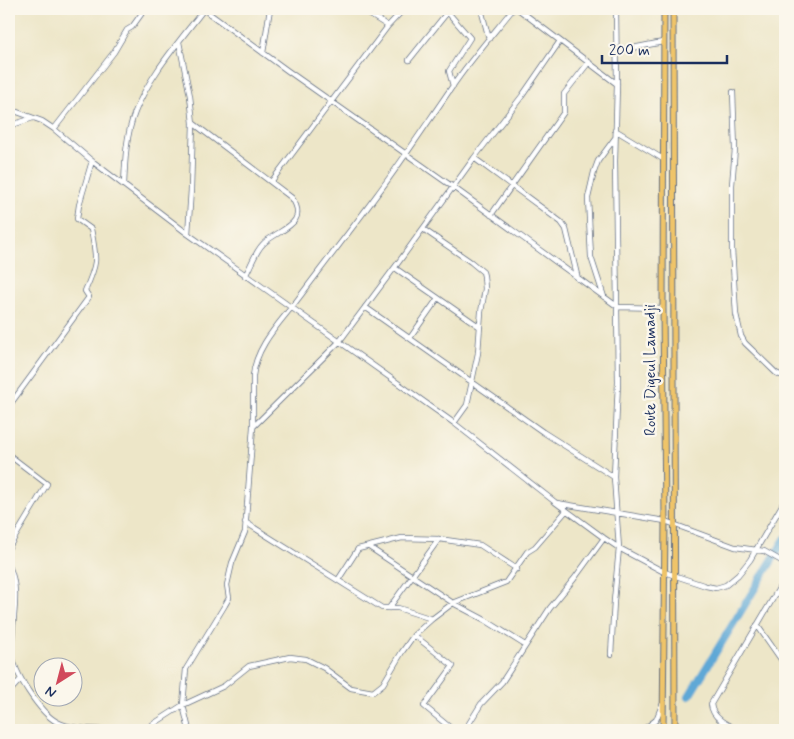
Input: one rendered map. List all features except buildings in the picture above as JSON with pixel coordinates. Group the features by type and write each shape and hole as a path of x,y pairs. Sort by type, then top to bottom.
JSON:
{"main road":[{"name":"Route Digeul Lamadji","path":"663,730 665,521 663,308 664,9"},
{"name":"Route Digeul Lamadji","path":"673,9 674,730"}],"street":[{"path":"54,129 114,52 126,30 132,27 145,9"},
{"path":"124,185 125,156 135,113 142,96 160,68 204,9 453,187 604,298 618,307 663,308"},
{"path":"263,53 270,9"},
{"path":"361,9 388,26"},
{"path":"271,182 388,26 404,9"},
{"path":"481,9 489,39"},
{"path":"189,730 183,705 185,675 188,664 220,615 228,598 227,585 234,558 245,532 253,427 254,369 271,333 406,155 453,86 513,9"},
{"path":"518,9 617,84"},
{"path":"611,655 618,548 614,477 618,382 615,138 617,84 616,9"},
{"path":"785,9 785,78"},
{"path":"409,60 448,10 470,38 449,71 453,86"},
{"path":"253,427 339,342 474,158 522,96 560,41"},
{"path":"179,42 190,96 193,123 188,234"},
{"path":"617,50 663,42"},
{"path":"491,215 564,112 564,94 589,62"},
{"path":"733,92 735,149 732,184 732,249 737,326 741,336 755,354 776,374 785,373"},
{"path":"9,109 34,118 54,129 92,161 188,234 454,423 566,511 618,548 664,572 716,588 726,585 738,575 756,550 785,500"},
{"path":"9,126 34,118"},
{"path":"193,123 292,198 298,210 293,223 262,245 246,276"},
{"path":"615,130 664,159"},
{"path":"604,298 591,257 588,198 598,162 615,138"},
{"path":"474,158 555,216 566,229 578,280"},
{"path":"9,406 89,297 85,291 94,271 97,258 91,229 77,219 79,205 92,161"},
{"path":"423,229 482,272 485,288 478,353 467,405 454,423"},
{"path":"395,268 480,327"},
{"path":"410,338 438,298"},
{"path":"365,307 543,432 614,477"},
{"path":"9,456 47,484 9,547"},
{"path":"555,502 665,521 735,547 764,551 785,563"},
{"path":"144,730 183,705 224,686 249,666 290,657 306,659 324,668 351,688 373,692 383,684 414,635 453,603 506,582 527,552 535,547 566,511"},
{"path":"245,522 382,608 398,608 432,619"},
{"path":"338,580 358,549 402,538 439,539 480,545 516,569"},
{"path":"465,730 480,704 502,682 550,608 604,538"},
{"path":"389,608 439,539"},
{"path":"369,547 453,603 486,620 525,645"},
{"path":"9,566 15,587 10,653 22,679 35,701 58,723 102,730"},
{"path":"738,730 714,715 711,710 711,704 785,578"},
{"path":"757,625 785,665"},
{"path":"414,635 452,666 424,706 453,730"},
{"path":"9,692 22,679"},
{"path":"643,730 656,720 662,705"}],"waterway":[{"path":"689,696 785,539"}]}
